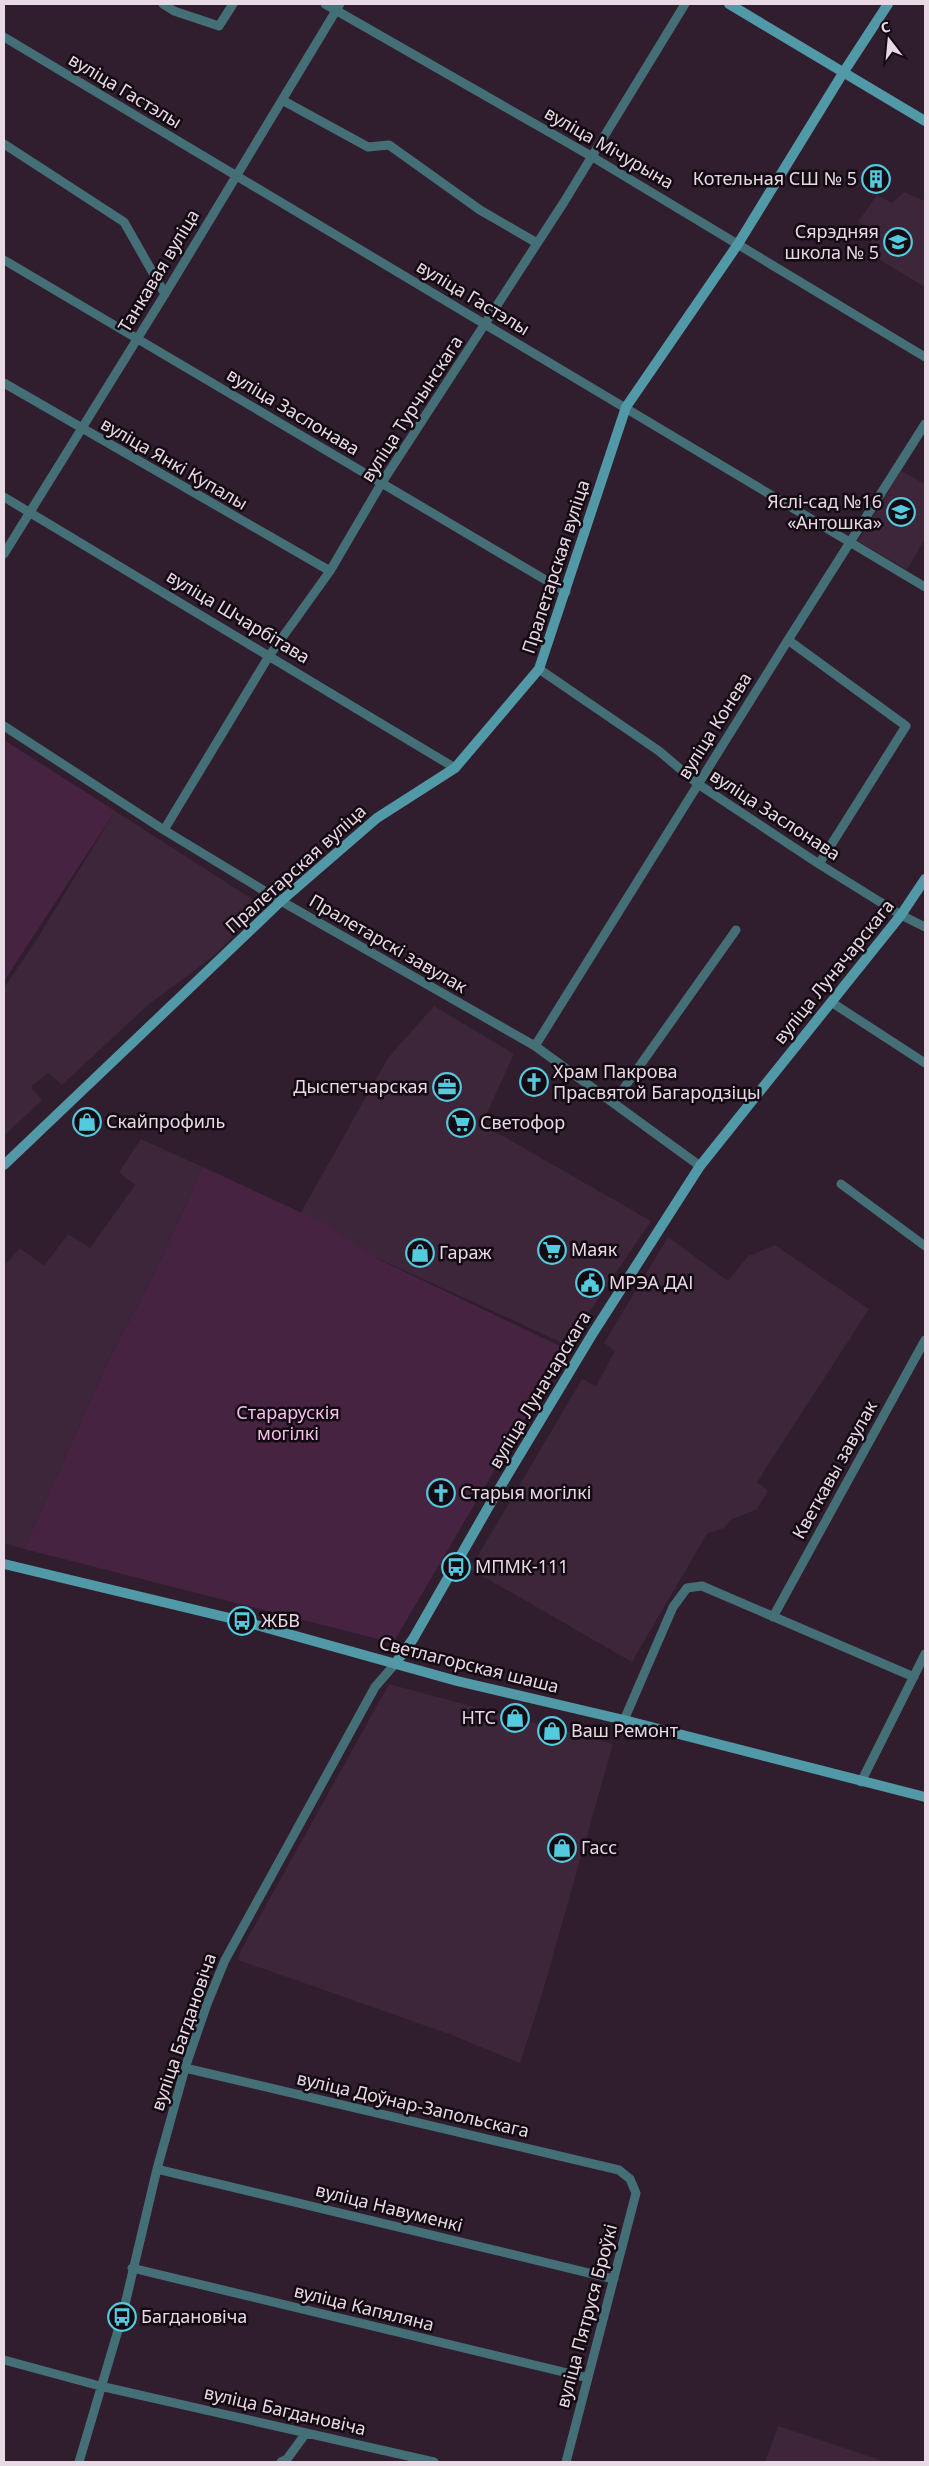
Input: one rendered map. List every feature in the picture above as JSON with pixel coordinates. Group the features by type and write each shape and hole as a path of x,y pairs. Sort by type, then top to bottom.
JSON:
{"street":[{"path":"163,4 174,11 219,26 233,4"},
{"name":"вуліца Мічурына","path":"325,4 338,7 591,156 925,357"},
{"name":"вуліца Турчынскага","path":"164,830 269,656 330,571 381,484 486,325 685,4"},
{"path":"729,4 925,121"},
{"name":"Пралетарская вуліца","path":"4,1165 281,901 377,818 455,768 539,670 626,407 738,244 843,73 888,4"},
{"name":"Танкавая вуліца","path":"4,554 165,294 338,7"},
{"name":"вуліца Гастэлы","path":"4,37 925,587"},
{"path":"282,100 368,147 389,145 480,210 537,242"},
{"path":"4,144 124,222 165,294"},
{"name":"вуліца Заслонава","path":"4,260 138,337 381,484 566,592"},
{"name":"вуліца Янкі Купалы","path":"4,383 80,429 330,571"},
{"name":"вуліца Конева","path":"535,1046 925,424"},
{"name":"вуліца Шчарбітава","path":"4,496 455,768"},
{"path":"788,640 906,726 819,864"},
{"name":"вуліца Заслонава","path":"539,670 659,751 698,784 819,864 901,915 925,927"},
{"name":"Пралетарскі завулак","path":"4,726 164,830 281,901 535,1046 700,1166"},
{"name":"вуліца Луначарскага","path":"395,1664 414,1639 493,1499 593,1333 700,1166 901,915 925,879"},
{"path":"614,1102 736,930"},
{"path":"831,1002 925,1064"},
{"path":"841,1184 925,1246"},
{"name":"Кветкавы завулак","path":"773,1617 925,1340"},
{"name":"Светлагорская шаша","path":"4,1564 242,1621 395,1664 925,1797"},
{"path":"624,1720 673,1607 687,1588 702,1586 914,1677"},
{"path":"861,1782 925,1656"},
{"name":"вуліца Багдановіча","path":"79,2462 122,2317 132,2268 157,2169 185,2068 224,1960 375,1687 395,1664"},
{"name":"вуліца Доўнар-Запольскага","path":"185,2068 619,2170 630,2179"},
{"name":"вуліца Навуменкі","path":"157,2169 614,2279"},
{"name":"вуліца Пятруся Броўкі","path":"566,2462 636,2193 630,2179"},
{"name":"вуліца Капяляна","path":"132,2268 588,2378"},
{"path":"4,2360 100,2386"},
{"name":"вуліца Багдановіча","path":"100,2386 432,2462"},
{"path":"281,2462 287,2459 306,2433"}],"shaded area":[{"name":"Сярэдняя школа № 5","path":"904,192 925,201 925,287 868,253 873,232 858,222 877,195 892,203"},
{"name":"Яслі-сад №16 «Антошка»","path":"901,471 925,484 925,539 907,570 858,541"},
{"path":"115,811 263,906 214,956 148,1005 62,1085 48,1073 31,1087 42,1100 4,1136 4,988 37,939"},
{"path":"434,1006 514,1054 482,1124 651,1221 567,1345 296,1221 388,1058"},
{"path":"141,1139 203,1167 153,1276 110,1357 24,1549 4,1543 4,1266 20,1248 44,1266 68,1234 90,1248 135,1185 119,1172"},
{"path":"668,1237 728,1281 748,1256 775,1245 869,1309 757,1482 768,1491 757,1509 731,1520 724,1528 707,1534 632,1662 470,1569 582,1379 596,1386 615,1351 604,1343"},
{"path":"389,1684 613,1744 541,1998 520,2063 449,2034 238,1960 241,1950"},
{"path":"778,2426 886,2462 765,2462"}],"green space":[{"path":"4,740 115,811 4,981"},
{"name":"Старарускія могілкі","path":"203,1167 326,1224 378,1259 564,1348 563,1354 393,1643 24,1549 110,1357 153,1276"}],"place":[{"name":"Котельная СШ № 5","path":"876,179"},
{"name":"Сярэдняя школа № 5","path":"898,242"},
{"name":"Яслі-сад №16 «Антошка»","path":"901,512"},
{"name":"Храм Пакрова Прасвятой Багародзіцы","path":"534,1082"},
{"name":"Дыспетчарская","path":"447,1087"},
{"name":"Скайпрофиль","path":"87,1122"},
{"name":"Светофор","path":"461,1123"},
{"name":"Маяк","path":"552,1250"},
{"name":"Гараж","path":"420,1253"},
{"name":"МРЭА ДАІ","path":"590,1283"},
{"name":"Старыя могілкі","path":"441,1493"},
{"name":"МПМК-111","path":"456,1567"},
{"name":"ЖБВ","path":"242,1621"},
{"name":"НТС","path":"515,1718"},
{"name":"Ваш Ремонт","path":"552,1731"},
{"name":"Гасс","path":"562,1848"},
{"name":"Багдановіча","path":"122,2317"}]}
